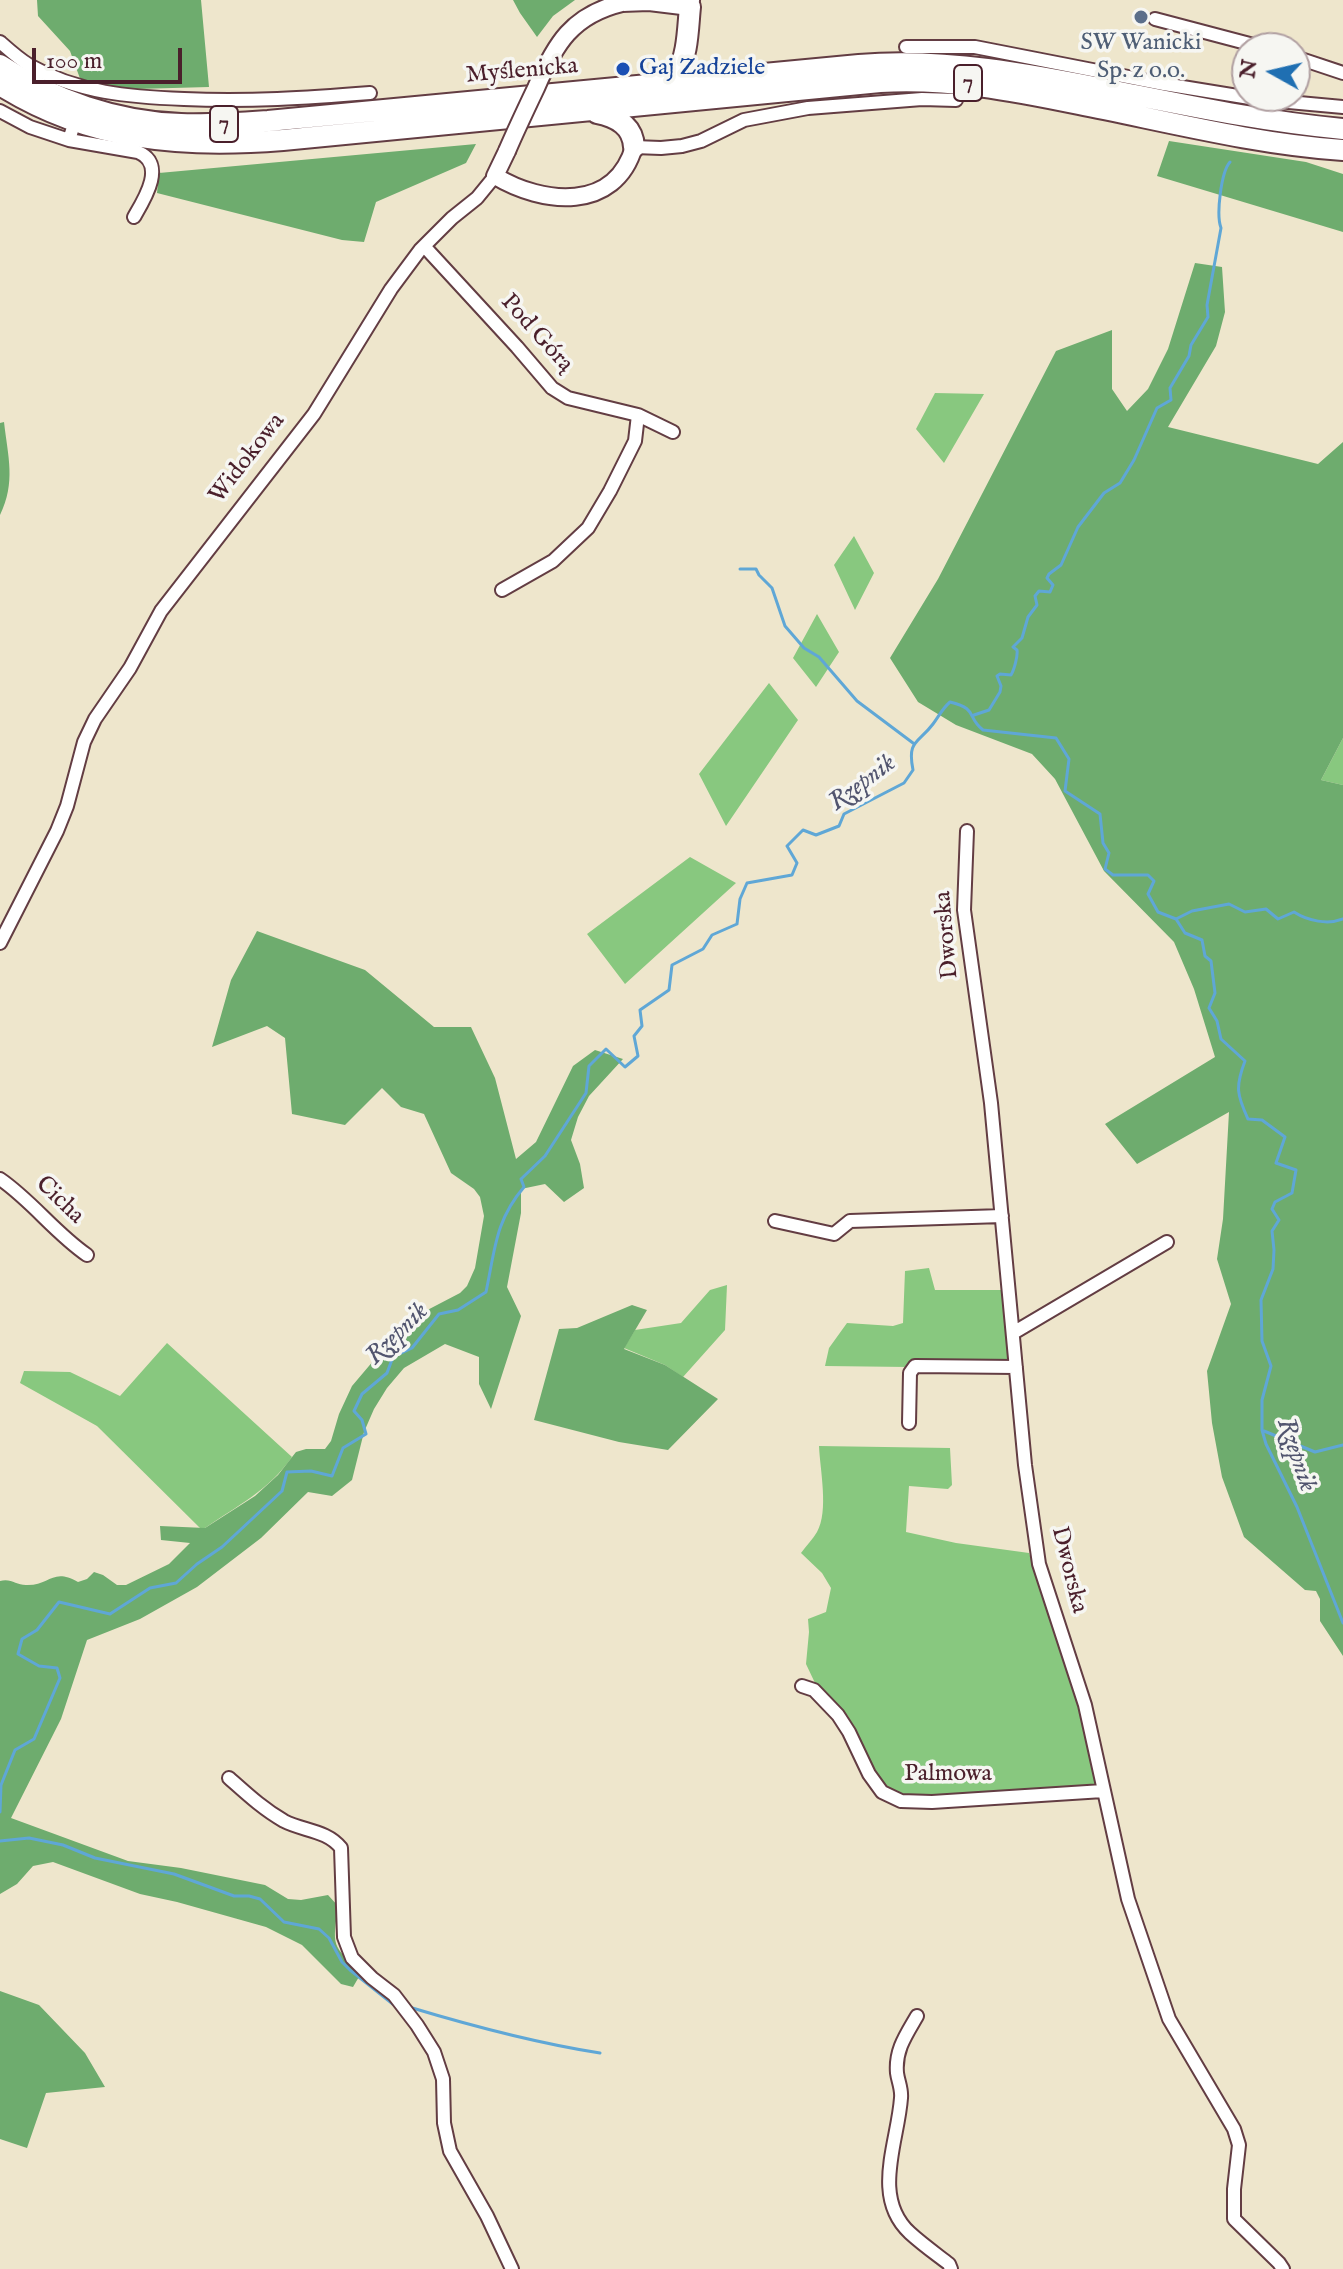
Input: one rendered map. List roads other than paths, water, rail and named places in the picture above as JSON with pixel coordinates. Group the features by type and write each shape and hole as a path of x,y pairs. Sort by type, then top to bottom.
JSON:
{"highway":[{"path":"634,147 641,121 681,64 690,4"},
{"path":"685,47 694,67 704,73 727,78"},
{"name":"Myślenicka","path":"0,85 72,131 178,143 228,143 584,111 727,78 872,64 953,64 1015,72 1257,119 1343,129"},
{"name":"Myślenicka","path":"0,65 43,89 91,108 130,118 182,125 880,82 945,81 1010,89 1240,136 1343,150"},
{"path":"584,111 606,114 621,121 633,135 634,147"},
{"path":"1316,148 1343,160"}],"street":[{"path":"690,4 622,3 583,19 560,40 495,176 522,189 545,194 588,196 606,188 618,178 634,147 682,146 701,141 736,122 797,109 897,100 956,100"},
{"path":"1155,19 1231,39"},
{"path":"0,42 25,63 42,72 81,87 132,97 268,101 370,93"},
{"path":"906,47 975,47 1225,94 1343,107"},
{"path":"1311,62 1343,73"},
{"path":"0,111 30,127 72,131 146,157 151,165 151,184 134,217"},
{"name":"Widokowa","path":"0,943 57,831 84,742 95,719 130,668 161,611 314,414 391,289 424,246 477,198 495,176"},
{"name":"Pod Górą","path":"424,246 552,388 568,398 638,415 673,432"},
{"path":"502,590 553,561 588,528 635,441 638,415"},
{"name":"Dworska","path":"967,831 964,910 991,1103 1025,1465 1039,1564 1085,1705 1128,1899 1169,2019 1234,2129 1239,2145 1234,2219 1283,2269"},
{"name":"Cicha","path":"0,1179 18,1191 87,1255"},
{"path":"775,1221 834,1234 850,1221 1002,1216"},
{"path":"1013,1333 1167,1242"},
{"path":"909,1423 910,1373 915,1366 1016,1367"},
{"name":"Palmowa","path":"802,1686 814,1690 838,1715 882,1792 901,1801 932,1802 1103,1791"},
{"path":"229,1778 260,1807 288,1823 334,1839 341,1848 344,1937 352,1958 394,1995 434,2052 443,2079 444,2123 450,2151 487,2216 512,2269"},
{"path":"917,2016 897,2058 901,2094 888,2177 891,2203 909,2232 949,2264 951,2269"}],"waterway":[{"path":"974,715 989,710 1000,692 997,676 1011,675 1017,653 1013,647 1022,638 1028,617 1037,605 1035,596 1039,591 1050,592 1053,585 1047,578 1061,565 1078,527 1104,493 1120,483 1157,408 1171,400 1170,388 1208,317 1207,305 1221,228 1220,194 1230,162"},
{"path":"740,569 756,569 772,588 785,626 804,648 819,657 857,701 913,743"},
{"name":"Rzepnik","path":"0,1812 1,1785 15,1750 34,1739 60,1678 57,1668 39,1666 18,1654 22,1639 37,1630 59,1602 110,1614 150,1588 176,1583 222,1547 282,1491 287,1472 311,1471 332,1476 343,1448 366,1434 362,1420 354,1411 362,1394 387,1373 393,1357 412,1348 439,1314 458,1310 486,1292 502,1224 524,1187 521,1179 545,1156 586,1093 589,1066 606,1049 625,1067 638,1056 634,1036 642,1026 640,1010 669,990 672,965 703,949 712,935 737,924 740,899 747,883 792,875 797,863 787,846 803,830 816,835 839,826 844,814 904,783 913,770 911,753 915,743 950,702 969,711 983,730 1056,738 1069,759 1065,791 1100,814 1103,843 1109,853 1105,869 1113,875 1148,875 1154,881 1148,894 1158,912 1176,919 1185,933 1202,940 1205,956 1211,961 1215,993 1209,1008 1217,1021 1221,1039 1245,1061 1239,1084 1244,1111 1248,1119 1262,1120 1285,1137 1276,1163 1296,1170 1292,1193 1275,1202 1272,1209 1279,1220 1272,1231 1273,1269 1261,1300 1262,1341 1271,1366 1262,1400 1262,1430 1297,1507 1343,1623"},
{"path":"1176,919 1192,911 1229,904 1245,912 1266,909 1278,919 1294,912 1318,921 1343,919"},
{"path":"1264,1431 1315,1452 1343,1445"},
{"path":"0,1841 29,1838 63,1845 95,1858 174,1874 234,1896 260,1899 284,1922 319,1929 329,1938 342,1962 394,2005"},
{"path":"409,2007 504,2033 600,2053"}],"place":[{"name":"SW Wanicki Sp. z o.o.","path":"1141,17"},
{"name":"Gaj Zadziele","path":"623,69"}]}
